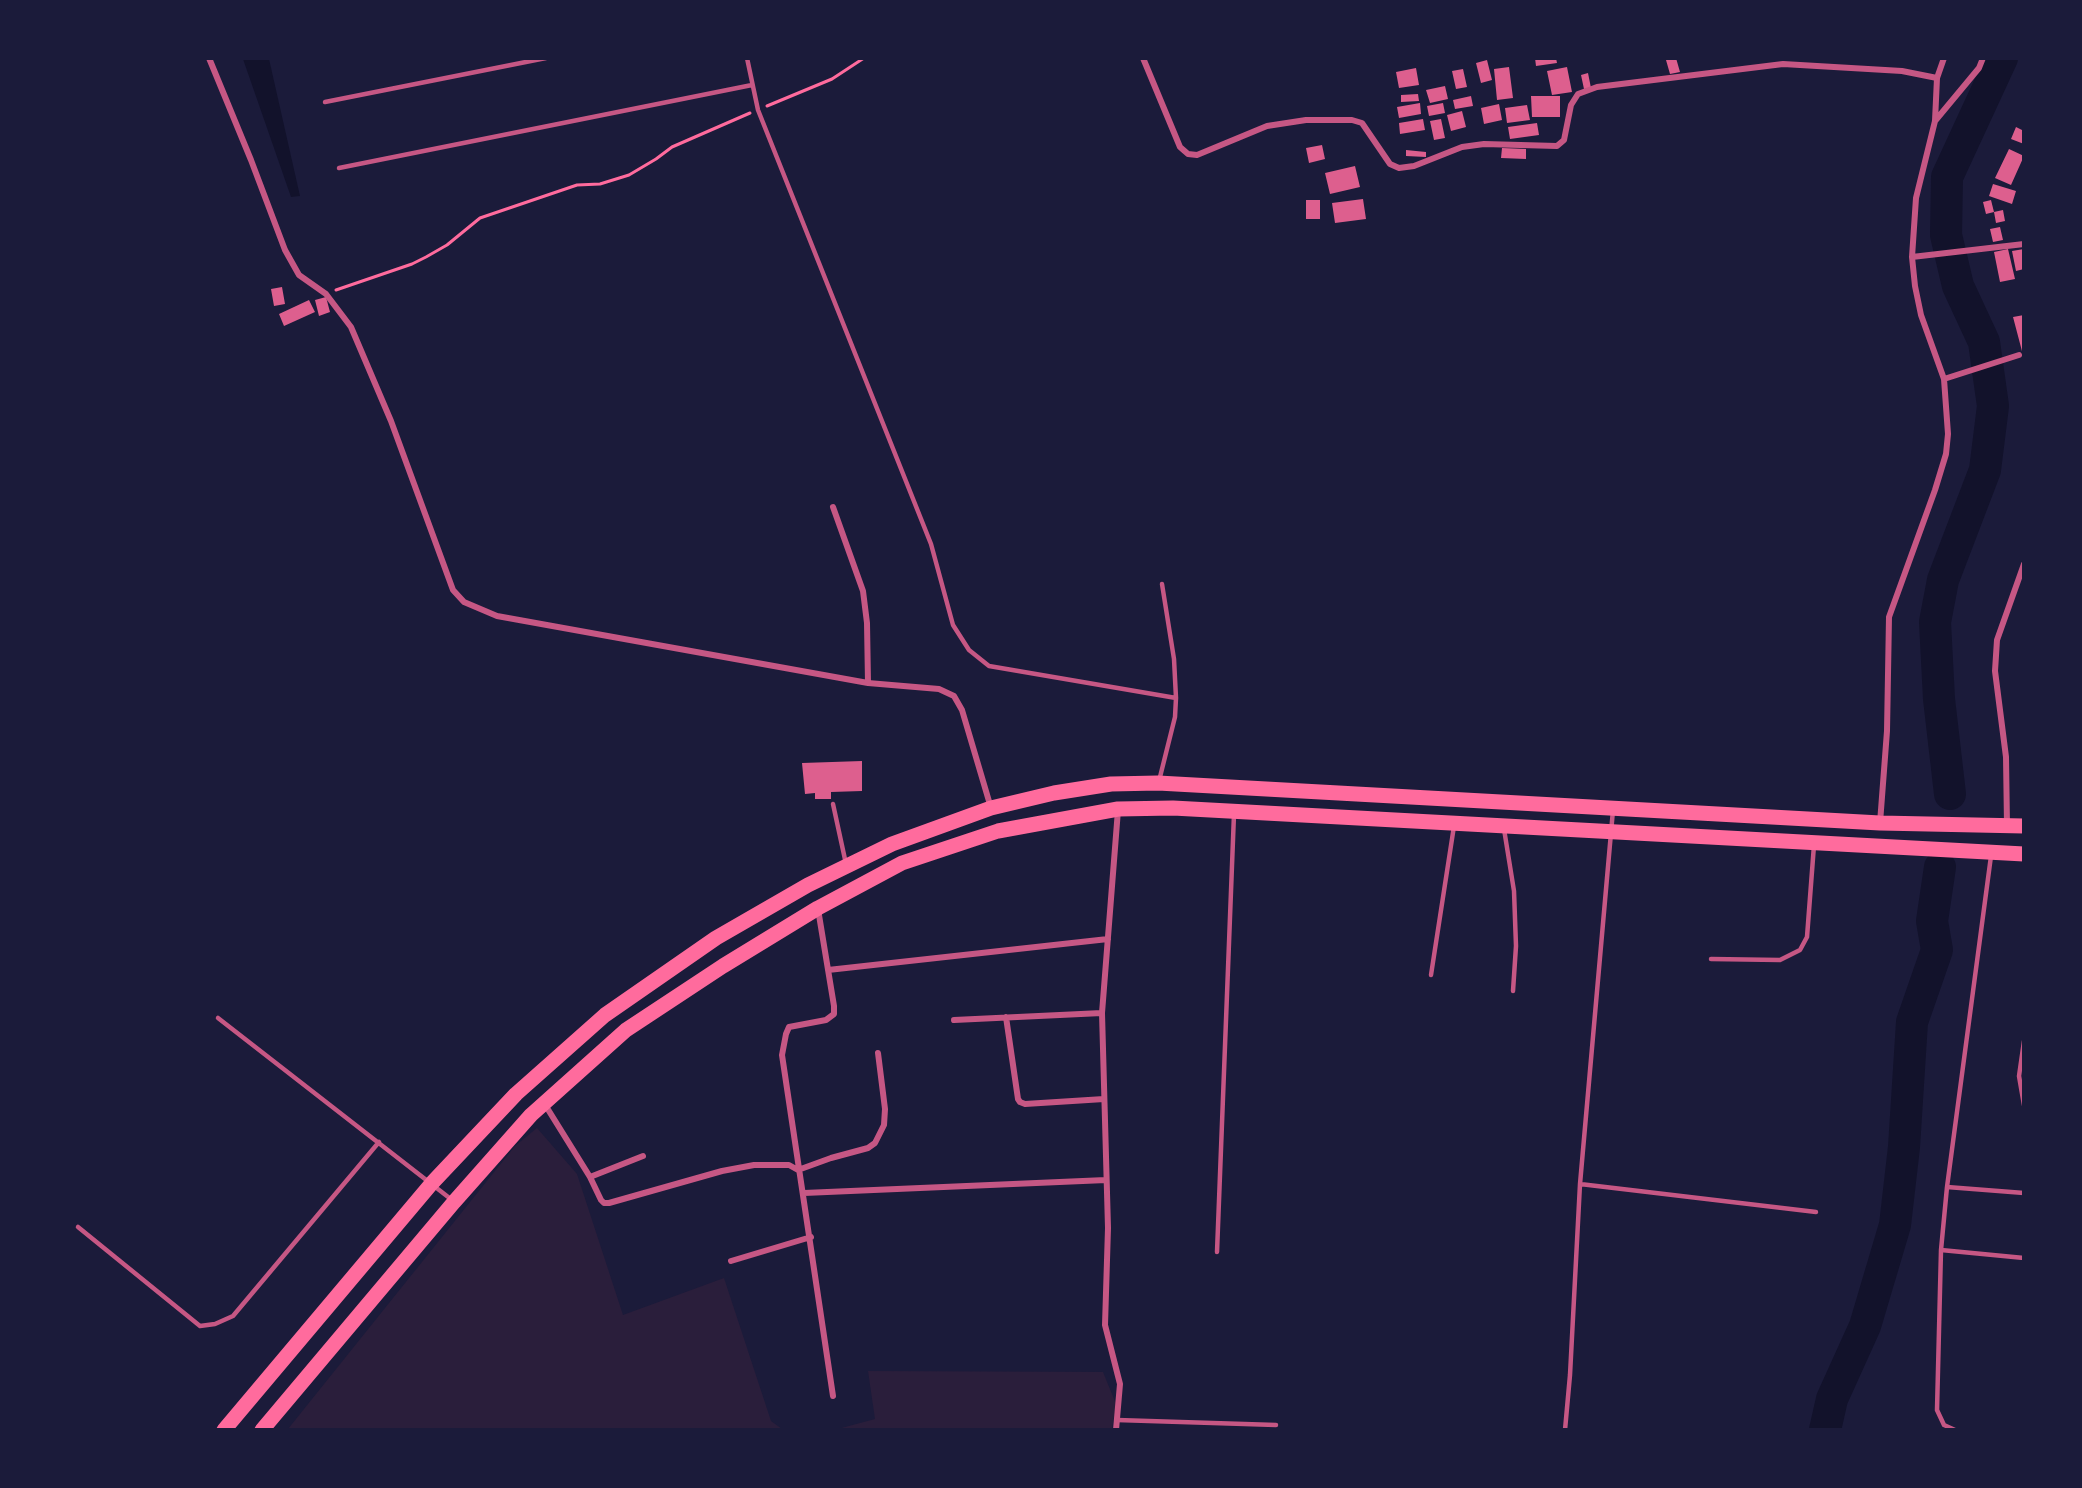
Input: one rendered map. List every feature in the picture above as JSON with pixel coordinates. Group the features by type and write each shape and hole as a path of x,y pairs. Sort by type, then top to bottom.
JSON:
{"highway":[{"path":"224,1430 432,1183 516,1094 605,1015 716,938 808,885 892,844 992,808 1054,793 1111,784 1158,783 1880,823 2024,826"},
{"path":"262,1430 454,1202 544,1103 626,1030 723,966 818,908 902,863 998,831 1118,809 1173,808 2024,854"}],"street":[{"path":"209,58 285,250 299,275 326,294 351,327 391,421 453,590 464,602 497,616 868,683 939,689 954,696 962,710 992,808"},
{"path":"1143,58 1180,147 1188,153 1197,155 1267,126 1306,120 1352,120 1362,123 1390,164 1399,168 1414,166 1462,147 1484,144 1557,146 1564,140 1571,105 1578,94 1597,87 1783,64 1902,71 1937,78"},
{"path":"1880,823 1887,730 1889,617 1935,490 1946,454 1948,434 1944,379 1921,315 1912,257 1916,198 1935,122 1937,78 1944,58"},
{"path":"1935,122 1979,68 1983,58"},
{"path":"1912,257 2024,244"},
{"path":"1944,379 2019,355"},
{"path":"833,507 863,591 867,623 868,683"},
{"path":"2007,826 2006,757 1995,671 1996,650 2008,605 2024,564"},
{"path":"1116,1430 1120,1384 1105,1325 1108,1228 1102,1013 1118,809"},
{"path":"818,908 834,1014 826,1020 789,1027 782,1055 833,1396"},
{"path":"828,970 1108,939"},
{"path":"954,1020 1102,1013"},
{"path":"1005,1017 1020,1102 1025,1104 1104,1099"},
{"path":"544,1103 590,1177 601,1200 609,1203 722,1171 754,1165 789,1165 798,1170 868,1148 875,1143 884,1125 885,1109 878,1053"},
{"path":"590,1177 643,1156"},
{"path":"804,1193 1106,1180"},
{"path":"731,1261 811,1237"}],"lane":[{"path":"325,102 546,58"},
{"path":"747,58 758,110 931,544 953,625 969,650 989,666 1176,698"},
{"path":"339,168 752,85"},
{"path":"1158,783 1175,717 1176,698 1174,659 1162,584"},
{"path":"833,804 846,867"},
{"path":"1565,1430 1580,1184 1613,809"},
{"path":"1217,1252 1234,811"},
{"path":"1431,975 1455,824"},
{"path":"1503,826 1514,891 1513,991"},
{"path":"1711,959 1780,960 1800,950 1807,937 1814,844"},
{"path":"1954,1430 1944,1425 1937,1410 1941,1250 1947,1187 1991,853"},
{"path":"218,1018 454,1202"},
{"path":"2024,1041 2019,1076 2024,1105"},
{"path":"78,1227 200,1326 215,1324 233,1316 379,1142"},
{"path":"1580,1184 1816,1212"},
{"path":"1947,1187 2024,1193"},
{"path":"1941,1250 2024,1258"},
{"path":"1117,1420 1276,1425"}],"path":[{"path":"326,294 363,279 412,264 447,245 480,218 577,185 600,184 629,175 672,147 832,79 864,58"}],"shaded area":[{"path":"243,59 269,59 300,196 291,197"},
{"path":"537,1128 577,1174 623,1315 724,1278 771,1421 782,1429 288,1429 515,1146"},
{"path":"868,1371 1103,1372 1116,1404 1112,1429 834,1430 875,1419"}],"building":[{"path":"1535,58 1556,58 1557,63 1536,66"},
{"path":"1676,58 1680,72 1670,74 1666,60"},
{"path":"1487,60 1492,80 1481,83 1476,63"},
{"path":"1509,67 1513,98 1497,100 1494,69"},
{"path":"1567,67 1572,92 1552,95 1547,71"},
{"path":"1416,68 1419,85 1399,88 1396,72"},
{"path":"1463,69 1467,87 1456,89 1452,71"},
{"path":"1588,73 1591,88 1584,89 1581,75"},
{"path":"1445,86 1448,99 1430,103 1426,90"},
{"path":"1418,94 1419,101 1401,102 1401,95"},
{"path":"1471,96 1473,106 1455,109 1453,100"},
{"path":"1531,96 1560,96 1560,117 1532,117"},
{"path":"1420,103 1421,114 1399,118 1397,107"},
{"path":"1443,103 1445,113 1429,116 1427,106"},
{"path":"1499,104 1502,120 1484,124 1481,108"},
{"path":"1527,105 1530,120 1507,123 1505,108"},
{"path":"1462,111 1466,127 1451,131 1447,115"},
{"path":"1423,119 1425,130 1400,134 1399,123"},
{"path":"1441,119 1445,138 1434,140 1430,121"},
{"path":"1537,123 1539,135 1510,139 1508,127"},
{"path":"2016,127 2024,131 2024,144 2011,139"},
{"path":"1322,145 1325,159 1309,163 1306,148"},
{"path":"1502,148 1526,149 1526,159 1501,158"},
{"path":"2009,149 2024,156 2011,185 1995,178"},
{"path":"1406,150 1426,152 1426,157 1406,156"},
{"path":"1355,166 1360,187 1330,194 1325,173"},
{"path":"1993,184 2016,191 2012,204 1989,196"},
{"path":"1363,199 1366,219 1335,223 1332,203"},
{"path":"1306,200 1320,200 1320,219 1306,219"},
{"path":"1991,200 1994,212 1986,214 1983,202"},
{"path":"2003,210 2005,221 1996,223 1994,212"},
{"path":"2000,227 2003,240 1993,242 1990,229"},
{"path":"2008,249 2015,279 2000,282 1994,252"},
{"path":"2024,249 2024,269 2016,271 2012,251"},
{"path":"282,287 285,304 274,306 271,289"},
{"path":"326,297 330,312 319,316 315,300"},
{"path":"309,300 315,312 284,326 279,314"},
{"path":"2024,315 2024,355 2023,355 2013,317"},
{"path":"862,761 862,791 831,792 831,799 815,799 815,793 805,794 802,763"}],"waterway":[{"path":"1950,794 1939,699 1935,622 1943,580 1985,470 1993,406 1984,342 1958,286 1946,235 1947,177 2002,58"},
{"path":"1825,1430 1832,1399 1865,1326 1895,1225 1904,1147 1912,1022 1937,950 1932,921 1940,867"}]}
